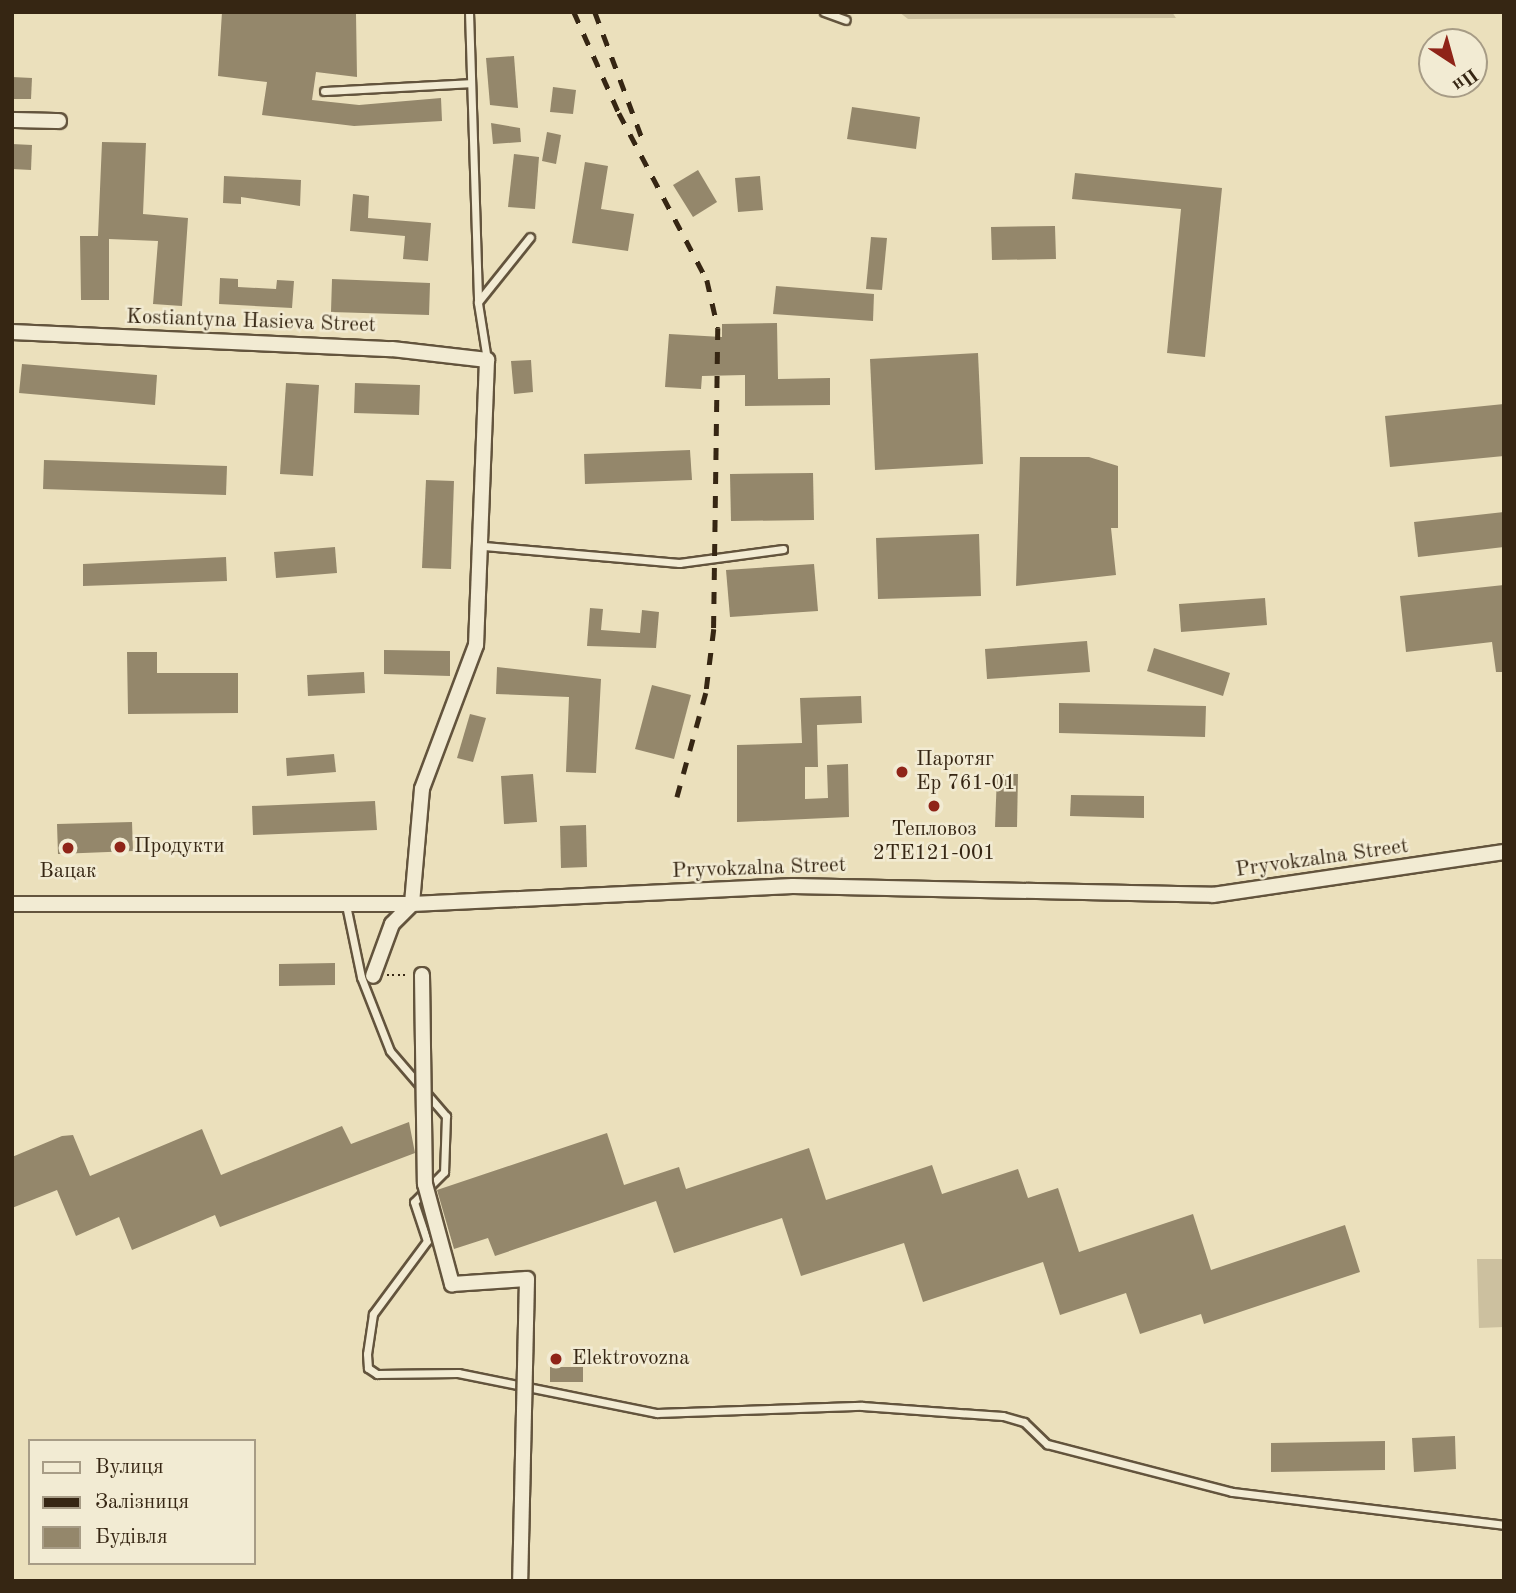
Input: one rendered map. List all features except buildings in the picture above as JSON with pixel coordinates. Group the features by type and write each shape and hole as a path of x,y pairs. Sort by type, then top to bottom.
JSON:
{"street":[{"path":"12,120 59,121"},
{"name":"Kostiantyna Hasieva Street","path":"12,332 487,360"},
{"path":"373,976 392,924 412,904 422,789 476,645 484,546 487,360"},
{"name":"Pryvokzalna Street","path":"12,904 412,904 793,886 1213,895 1504,852"},
{"path":"422,975 425,1184 452,1284 527,1279 520,1581"}],"lane":[{"path":"469,12 478,303 487,360"},
{"path":"824,12 846,20"},
{"path":"324,91 470,83"},
{"path":"478,303 530,237"},
{"path":"484,546 679,563 783,549"},
{"path":"345,904 361,977 390,1051 446,1116 444,1172 414,1202 427,1241 373,1314 367,1354 368,1368 377,1374 458,1373 657,1413 862,1406 1003,1416 1024,1422 1047,1444 1232,1492 1504,1525"}],"path":[{"path":"373,976 422,975"}],"shaded area":[{"path":"899,12 1172,12 1176,18 908,19"},
{"path":"1477,1259 1504,1259 1504,1327 1479,1328"}],"railway":[{"path":"574,12 619,113 707,280 718,328 714,629 706,693 675,805"},
{"path":"595,12 645,146"}],"place":[{"name":"Паротяг Ер 761-01","path":"902,772"},
{"name":"Тепловоз 2ТЕ121-001","path":"934,806"},
{"name":"Продукти","path":"120,847"},
{"name":"Вацак","path":"68,848"},
{"name":"Elektrovozna","path":"556,1359"}]}
